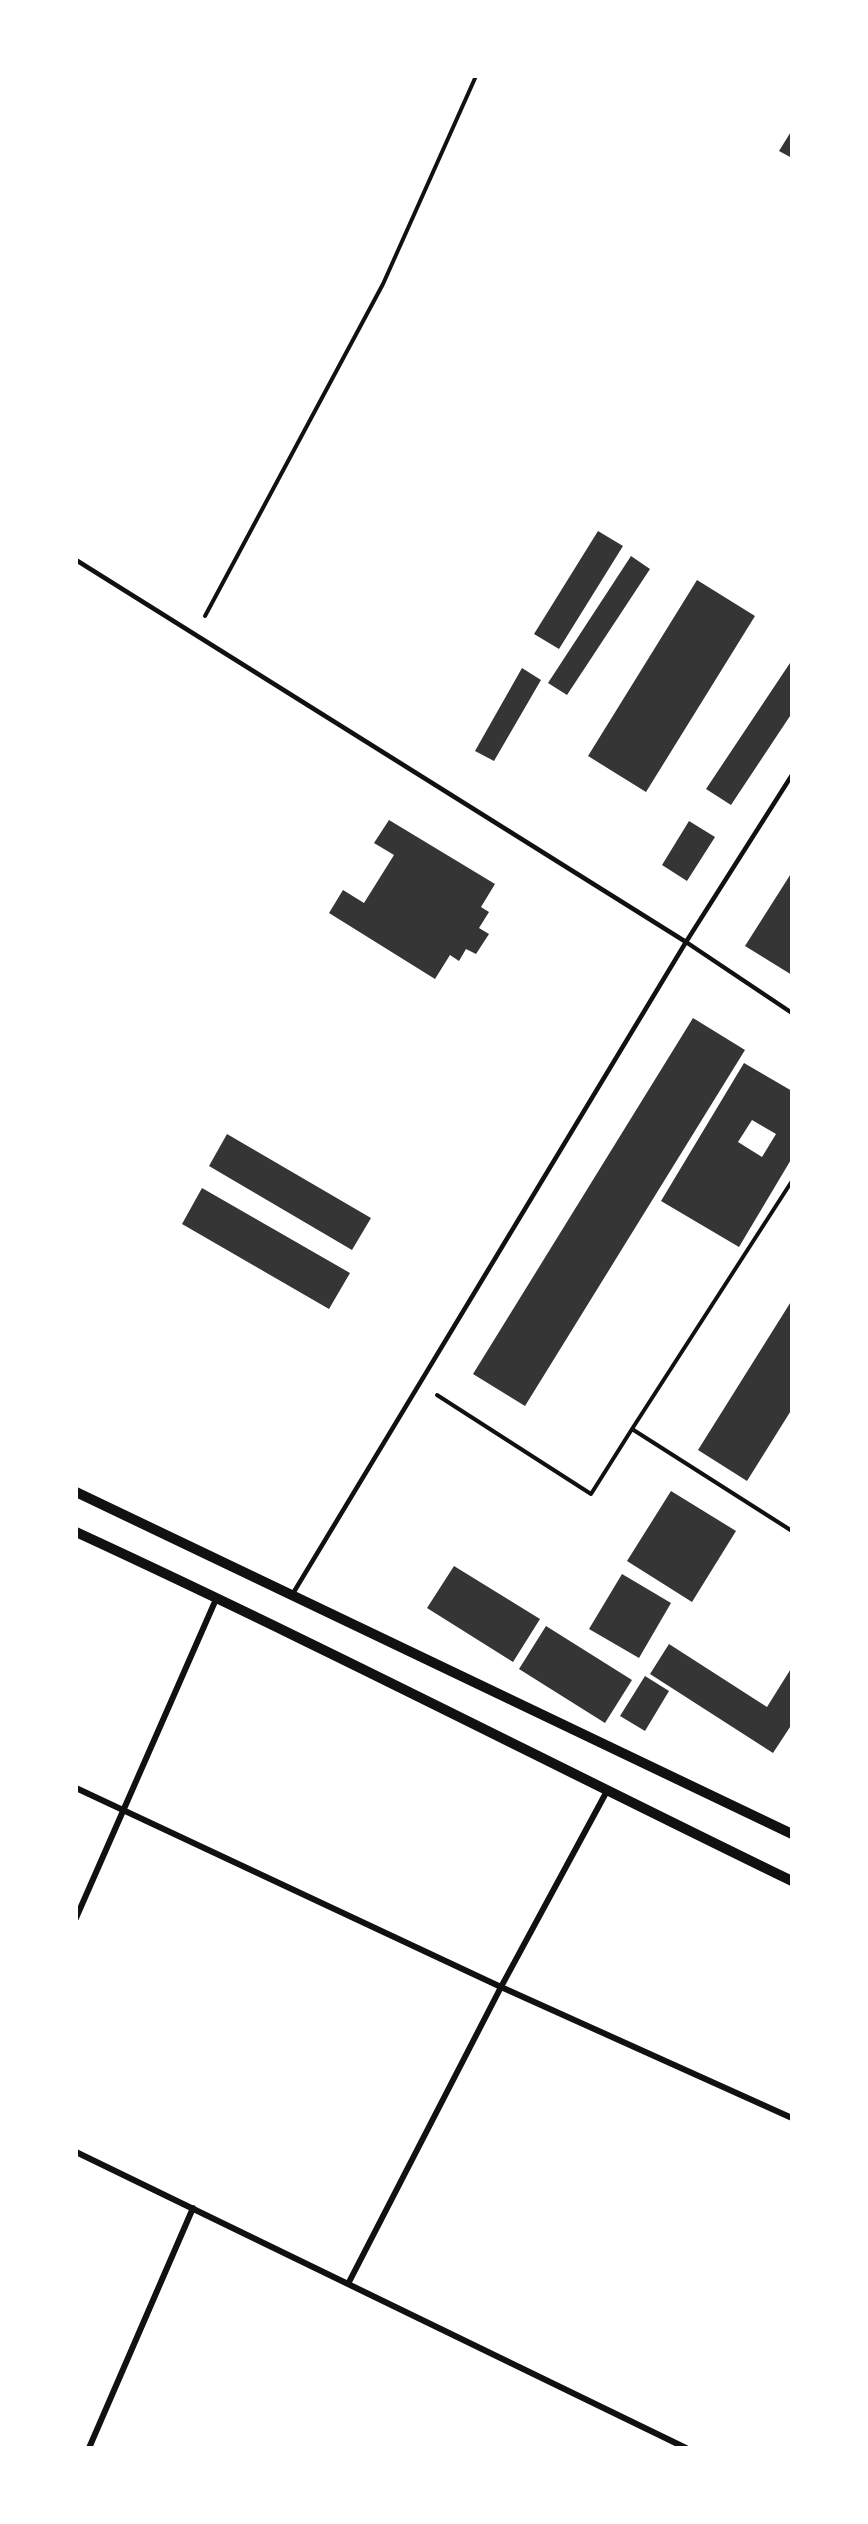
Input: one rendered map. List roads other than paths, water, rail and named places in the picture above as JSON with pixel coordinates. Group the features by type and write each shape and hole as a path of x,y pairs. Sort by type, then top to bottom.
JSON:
{"street":[{"path":"76,1492 792,1834"},
{"path":"76,1532 217,1597 792,1881"},
{"path":"76,1918 217,1597"},
{"path":"76,1788 501,1987 792,2118"},
{"path":"348,2284 501,1987 607,1791"},
{"path":"76,2152 686,2448"},
{"path":"89,2448 193,2208"}],"lane":[{"path":"76,560 686,942 792,1013"},
{"path":"292,1595 686,942 792,775"}]}
